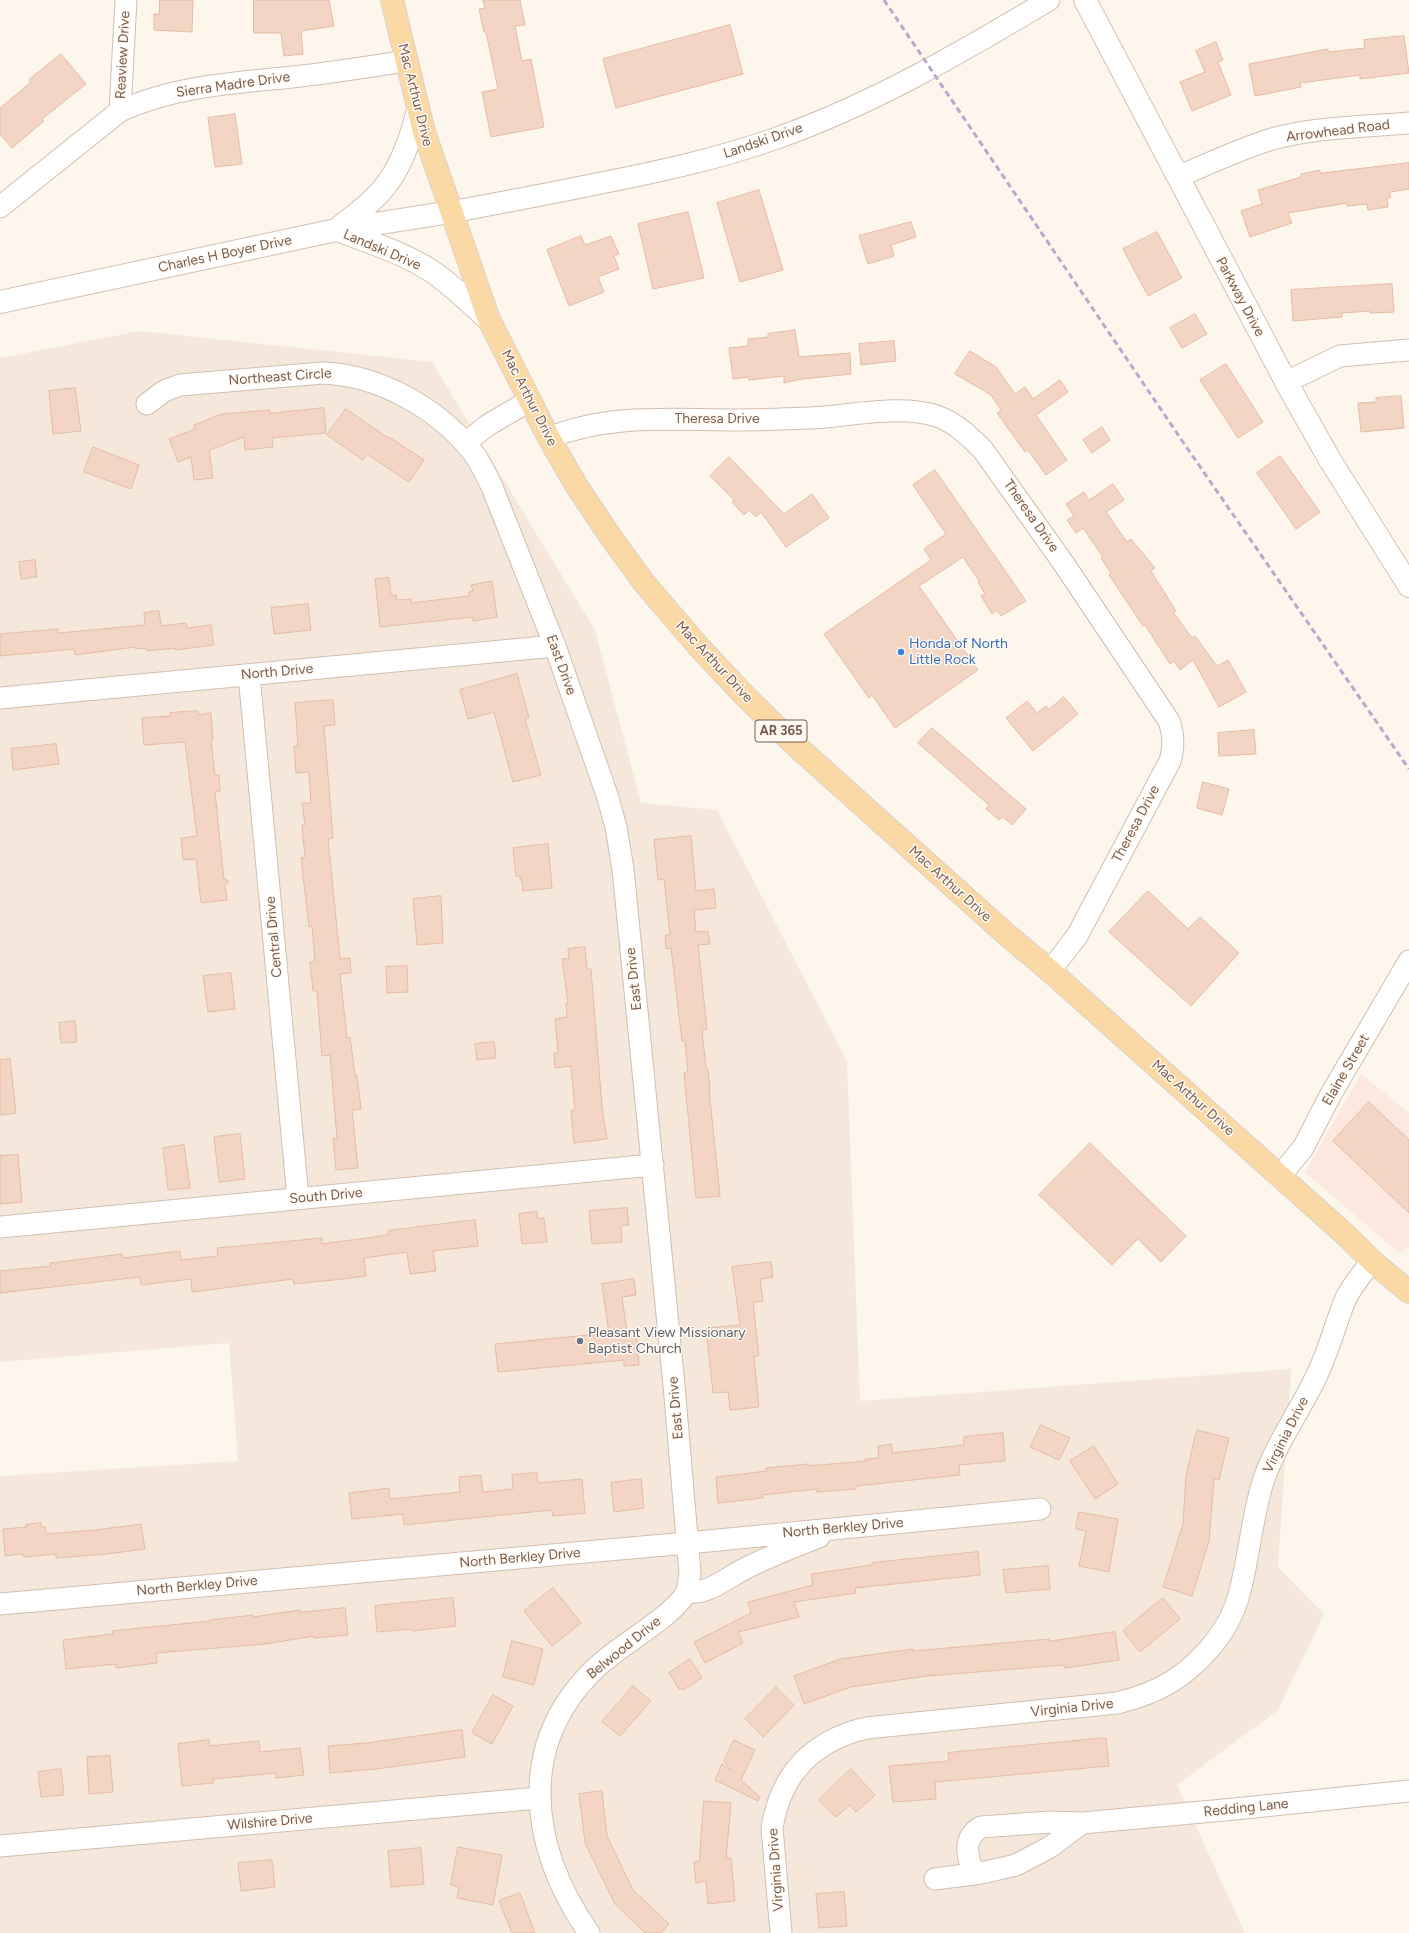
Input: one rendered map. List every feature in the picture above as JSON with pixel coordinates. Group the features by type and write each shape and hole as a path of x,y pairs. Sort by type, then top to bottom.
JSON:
{"main road":[{"name":"Mac Arthur Drive","path":"392,0 418,110 434,165 489,320 529,401 576,485 610,536 645,584 713,662 793,743 1006,934 1050,971 1280,1176 1372,1261 1409,1292"}],"street":[{"name":"Reaview Drive","path":"120,110 126,0"},
{"name":"Landski Drive","path":"451,212 659,172 721,156 776,138 827,119 874,98 988,36 1049,0"},
{"name":"Parkway Drive","path":"1085,0 1239,296 1286,382 1330,460 1409,586"},
{"name":"Sierra Madre Drive","path":"0,207 120,110 137,103 196,88 339,72 406,61"},
{"name":"Landski Drive","path":"336,230 362,209 389,182 406,150 418,110"},
{"name":"Arrowhead Road","path":"1178,177 1230,154 1272,139 1304,133 1409,123"},
{"name":"Charles H Boyer Drive","path":"0,302 336,230 451,212"},
{"name":"Landski Drive","path":"336,230 385,248 416,262 444,281 489,320"},
{"path":"1286,382 1340,356 1409,350"},
{"name":"Northeast Circle","path":"147,404 164,391 180,385 323,373 340,373 382,384 397,392 429,412 450,428 465,443"},
{"path":"465,443 488,425 529,401"},
{"name":"Theresa Drive","path":"549,438 581,427 620,421 671,418 738,420 812,418 897,411 916,412 937,416 950,422 967,434 983,450 1064,564 1169,721 1174,746 1170,761 1077,936 1050,971"},
{"name":"East Drive","path":"465,443 482,465 492,487 555,646 607,795 616,826 623,869 653,1165 679,1436 687,1543"},
{"name":"North Drive","path":"0,698 555,646"},
{"name":"Central Drive","path":"250,675 298,1198"},
{"name":"Elaine Street","path":"1280,1176 1303,1148 1331,1094 1409,961"},
{"name":"South Drive","path":"0,1227 653,1165"},
{"name":"Virginia Drive","path":"781,1933 772,1828 775,1811 786,1784 799,1765 816,1749 848,1732 866,1728 1117,1704 1152,1692 1172,1681 1194,1664 1208,1650 1225,1626 1240,1593 1255,1510 1268,1469 1278,1446 1316,1377 1328,1349 1346,1298 1372,1261"},
{"name":"North Berkley Drive","path":"0,1604 687,1543 1040,1509"},
{"path":"687,1543 690,1573 687,1592 695,1592 710,1588 748,1567 781,1552 846,1527"},
{"name":"Belwood Drive","path":"589,1933 573,1910 553,1867 543,1833 539,1798 542,1767 550,1737 563,1709 579,1686 610,1656 674,1608 687,1592"},
{"name":"Redding Lane","path":"974,1874 967,1853 974,1831 981,1827 1050,1822 1082,1823 1235,1810 1409,1791"},
{"name":"Wilshire Drive","path":"0,1846 539,1798"},
{"path":"935,1880 974,1874 1016,1865 1038,1855 1082,1823"}],"shaded area":[{"path":"140,331 432,362 595,630 641,803 717,810 847,1061 860,1401 1291,1369 1278,1567 1324,1614 1278,1710 1177,1785 1245,1933 0,1933 0,1476 238,1461 229,1343 0,1362 0,358"},
{"path":"1361,1074 1409,1113 1409,1246 1400,1254 1305,1172"}],"building":[{"path":"160,0 193,0 192,32 154,30 154,14 159,14"},
{"path":"254,0 329,0 334,26 301,31 303,54 284,56 281,33 254,33"},
{"path":"483,0 520,0 525,25 515,26 522,61 531,59 544,127 491,137 482,92 498,89 486,32 484,32 479,9 485,8"},
{"path":"730,25 743,74 616,108 603,59"},
{"path":"1404,36 1409,73 1360,79 1360,75 1300,83 1301,87 1255,96 1249,64 1328,49 1328,52 1365,48 1364,40"},
{"path":"1216,42 1223,60 1218,62 1231,95 1192,111 1180,82 1205,72 1196,51"},
{"path":"61,54 86,84 42,119 44,121 12,148 0,134 0,108 31,82 29,80"},
{"path":"235,114 242,164 215,167 208,118"},
{"path":"1409,163 1409,189 1390,192 1390,198 1387,198 1388,207 1368,210 1367,204 1347,206 1347,203 1288,213 1292,223 1250,237 1241,211 1262,204 1258,190 1301,177 1301,174 1320,170 1320,173"},
{"path":"759,190 783,270 740,282 717,203"},
{"path":"688,212 704,278 653,289 638,224"},
{"path":"911,222 916,237 891,245 894,256 868,264 859,236"},
{"path":"1157,232 1182,278 1148,296 1123,249"},
{"path":"581,236 585,245 611,236 619,254 614,256 619,269 598,277 604,292 569,306 547,250"},
{"path":"1392,284 1394,312 1370,313 1370,311 1342,313 1342,317 1293,321 1291,290"},
{"path":"1195,314 1207,334 1182,348 1170,328"},
{"path":"795,330 799,357 850,353 851,374 802,379 784,383 784,376 749,380 748,377 733,379 729,348 748,346 748,339 768,337 768,334"},
{"path":"894,341 896,361 861,365 859,344"},
{"path":"970,351 996,367 1015,394 1025,387 1033,399 1060,380 1068,392 1036,415 1067,460 1046,475 1028,450 1025,452 997,413 1001,410 991,395 955,374"},
{"path":"1226,364 1263,422 1238,438 1200,380"},
{"path":"75,388 81,431 53,434 49,391"},
{"path":"1401,396 1404,428 1361,432 1358,403 1376,402 1376,398"},
{"path":"324,408 326,433 272,438 273,447 245,450 244,437 209,450 213,478 194,480 191,457 178,462 169,439 195,429 194,425 222,414 270,410 270,413"},
{"path":"346,409 388,438 389,437 424,460 409,482 367,454 363,460 327,435"},
{"path":"1102,427 1110,440 1092,453 1083,440"},
{"path":"93,447 139,465 131,489 84,472"},
{"path":"1280,456 1320,512 1296,529 1257,473"},
{"path":"729,457 784,514 812,494 829,518 786,547 761,512 756,517 749,510 744,515 732,502 734,500 710,476"},
{"name":"Honda of North Little Rock","path":"935,470 1026,601 1001,616 997,610 992,614 981,596 985,594 978,582 979,581 963,557 919,586 978,670 895,728 872,695 869,698 824,634 931,560 924,549 946,534 913,485"},
{"path":"1113,484 1124,500 1106,512 1127,542 1131,539 1155,568 1151,571 1176,611 1173,612 1192,638 1195,636 1217,666 1228,660 1246,692 1219,707 1193,660 1180,670 1174,661 1170,664 1145,625 1143,626 1109,575 1111,573 1101,558 1103,557 1083,528 1076,533 1067,520 1074,516 1066,504 1084,492 1089,500"},
{"path":"35,560 37,577 21,579 19,562"},
{"path":"389,578 391,595 396,595 397,600 411,599 411,603 469,596 469,592 473,591 471,585 492,581 497,617 473,621 473,617 380,627 375,579"},
{"path":"308,604 311,630 274,634 271,608"},
{"path":"159,611 161,626 186,623 187,628 211,625 214,645 175,650 175,648 147,651 146,648 136,649 135,647 75,655 74,649 0,656 0,634 58,629 58,633 145,625 144,613"},
{"path":"517,674 529,718 525,719 541,775 513,782 494,712 468,719 460,690"},
{"path":"1064,697 1078,714 1033,751 1006,718 1027,701 1037,713 1046,706 1049,709"},
{"path":"333,700 335,725 324,726 333,838 328,839 340,959 350,958 351,973 340,974 347,1038 350,1037 361,1109 352,1110 358,1168 336,1170 333,1138 337,1138 330,1055 322,1056 317,991 313,991 310,962 315,961 312,926 309,927 301,858 305,857 302,825 305,825 302,803 311,803 309,772 296,773 294,746 298,746 295,703"},
{"path":"198,711 198,715 211,713 213,740 211,740 215,775 219,775 220,791 215,792 224,879 229,881 225,886 227,900 201,903 196,859 183,860 181,838 197,836 185,742 144,745 142,718 170,716 170,713"},
{"path":"932,728 1026,809 1012,825 1003,817 999,820 986,809 989,805 918,743"},
{"path":"1254,730 1256,754 1219,756 1218,733"},
{"path":"56,744 59,764 13,770 11,749"},
{"path":"1203,782 1229,789 1222,815 1197,808"},
{"path":"691,836 696,891 714,889 716,908 694,910 696,932 708,931 710,944 698,945 707,1029 702,1030 706,1069 708,1069 720,1196 696,1198 684,1073 688,1071 685,1041 682,1041 671,948 666,949 665,935 670,935 664,879 658,880 654,840"},
{"path":"548,844 552,888 523,891 522,880 520,880 520,876 516,876 513,848"},
{"path":"1148,891 1188,929 1200,917 1239,953 1191,1006 1109,932"},
{"path":"441,896 443,943 417,945 413,899"},
{"path":"585,947 587,969 591,969 602,1107 607,1139 574,1143 571,1111 575,1110 571,1066 555,1068 554,1053 558,1053 555,1019 567,1017 566,1003 568,1003 562,959 569,958 568,949"},
{"path":"407,966 408,992 387,993 386,967"},
{"path":"231,973 235,1009 208,1012 203,976"},
{"path":"75,1021 77,1042 61,1043 59,1023"},
{"path":"494,1042 496,1058 477,1060 475,1044"},
{"path":"10,1059 16,1113 0,1115 0,1060"},
{"path":"1369,1102 1409,1140 1409,1213 1333,1141"},
{"path":"240,1134 245,1179 219,1182 214,1137"},
{"path":"1090,1143 1186,1236 1161,1262 1138,1239 1112,1265 1039,1195"},
{"path":"184,1145 190,1188 168,1190 163,1148"},
{"path":"18,1155 22,1202 0,1204 0,1156"},
{"path":"627,1208 629,1225 621,1226 622,1242 592,1244 589,1211"},
{"path":"537,1212 538,1219 544,1218 547,1242 522,1244 519,1214"},
{"path":"475,1220 478,1246 433,1251 436,1271 410,1274 407,1252 364,1258 366,1276 294,1284 293,1279 192,1292 191,1279 141,1285 140,1277 0,1293 0,1271 51,1266 50,1263 122,1254 123,1258 180,1251 181,1260 218,1256 217,1248 322,1238 322,1244 388,1235 388,1231"},
{"path":"771,1262 773,1277 760,1279 763,1301 753,1302 759,1356 754,1356 759,1407 730,1410 728,1392 713,1393 706,1328 740,1325 732,1267"},
{"path":"634,1279 636,1295 622,1297 627,1331 636,1330 639,1365 624,1366 624,1360 498,1372 495,1344 609,1333 602,1284"},
{"path":"1041,1425 1070,1438 1059,1460 1030,1447"},
{"path":"1197,1430 1229,1438 1219,1480 1214,1479 1209,1541 1192,1596 1163,1587 1183,1524 1186,1476"},
{"path":"1003,1433 1005,1461 959,1465 960,1475 856,1486 856,1489 817,1492 817,1489 763,1495 763,1498 718,1503 716,1477 767,1471 766,1468 866,1461 865,1459 879,1458 878,1446 892,1444 892,1453 964,1445 964,1437"},
{"path":"1094,1446 1118,1484 1095,1499 1070,1461"},
{"path":"537,1473 538,1483 582,1479 585,1513 553,1516 552,1510 404,1525 403,1514 352,1519 349,1493 389,1488 390,1499 460,1492 459,1477 481,1475 483,1492 513,1489 512,1475"},
{"path":"641,1479 644,1508 614,1512 611,1483"},
{"path":"1079,1512 1118,1519 1109,1572 1079,1566 1086,1531 1076,1529"},
{"path":"41,1523 41,1527 45,1527 46,1534 141,1524 145,1549 56,1558 56,1554 24,1557 23,1554 5,1556 3,1529 27,1527 26,1525"},
{"path":"978,1552 980,1575 855,1588 856,1593 794,1602 799,1617 738,1632 743,1643 705,1663 694,1642 751,1613 748,1602 813,1585 811,1574 872,1565 872,1563"},
{"path":"1048,1566 1050,1589 1006,1593 1003,1570"},
{"path":"553,1588 581,1623 552,1646 524,1611"},
{"path":"453,1598 456,1626 413,1631 412,1629 377,1632 375,1606"},
{"path":"1163,1598 1180,1619 1140,1652 1123,1631"},
{"path":"345,1608 348,1635 314,1638 314,1636 265,1644 156,1653 157,1663 116,1668 116,1664 66,1669 63,1640 113,1634 112,1631 253,1615 253,1617 300,1610 301,1612"},
{"path":"1115,1632 1119,1660 1065,1668 1064,1665 927,1676 851,1687 804,1704 794,1676 840,1659 913,1649 913,1651 1049,1639 1049,1641"},
{"path":"512,1641 543,1649 534,1685 503,1677"},
{"path":"690,1659 702,1678 685,1689 679,1689 669,1673"},
{"path":"633,1686 651,1701 620,1736 602,1722"},
{"path":"776,1687 794,1705 763,1737 745,1719"},
{"path":"493,1695 513,1706 492,1744 472,1733"},
{"path":"462,1730 465,1757 376,1769 330,1773 328,1746 366,1743"},
{"path":"1106,1738 1109,1766 935,1782 936,1799 893,1802 889,1766 949,1761 948,1753"},
{"path":"209,1740 210,1746 259,1741 260,1752 300,1748 304,1775 276,1778 276,1773 213,1779 213,1783 182,1786 178,1744"},
{"path":"734,1740 755,1750 741,1780 760,1797 758,1801 715,1780 722,1764 730,1770 724,1761"},
{"path":"110,1756 113,1792 89,1794 87,1757"},
{"path":"61,1769 64,1795 41,1797 38,1772"},
{"path":"851,1769 875,1795 856,1812 850,1805 836,1817 819,1800"},
{"path":"602,1791 607,1836 633,1890 669,1924 661,1933 645,1933 615,1904 585,1843 579,1794"},
{"path":"704,1801 731,1803 726,1858 731,1858 735,1901 708,1904 706,1881 696,1883 694,1862 699,1861"},
{"path":"458,1847 502,1855 493,1905 457,1898 459,1887 451,1885"},
{"path":"421,1848 424,1884 391,1887 388,1851"},
{"path":"272,1860 275,1887 241,1891 238,1863"},
{"path":"844,1892 847,1926 819,1928 816,1894"},
{"path":"520,1893 535,1933 512,1933 499,1901"}],"railway":[{"path":"884,0 1185,445 1409,769"}],"place":[{"name":"Honda of North Little Rock","path":"901,652"},
{"name":"Pleasant View Missionary Baptist Church","path":"580,1341"}]}
